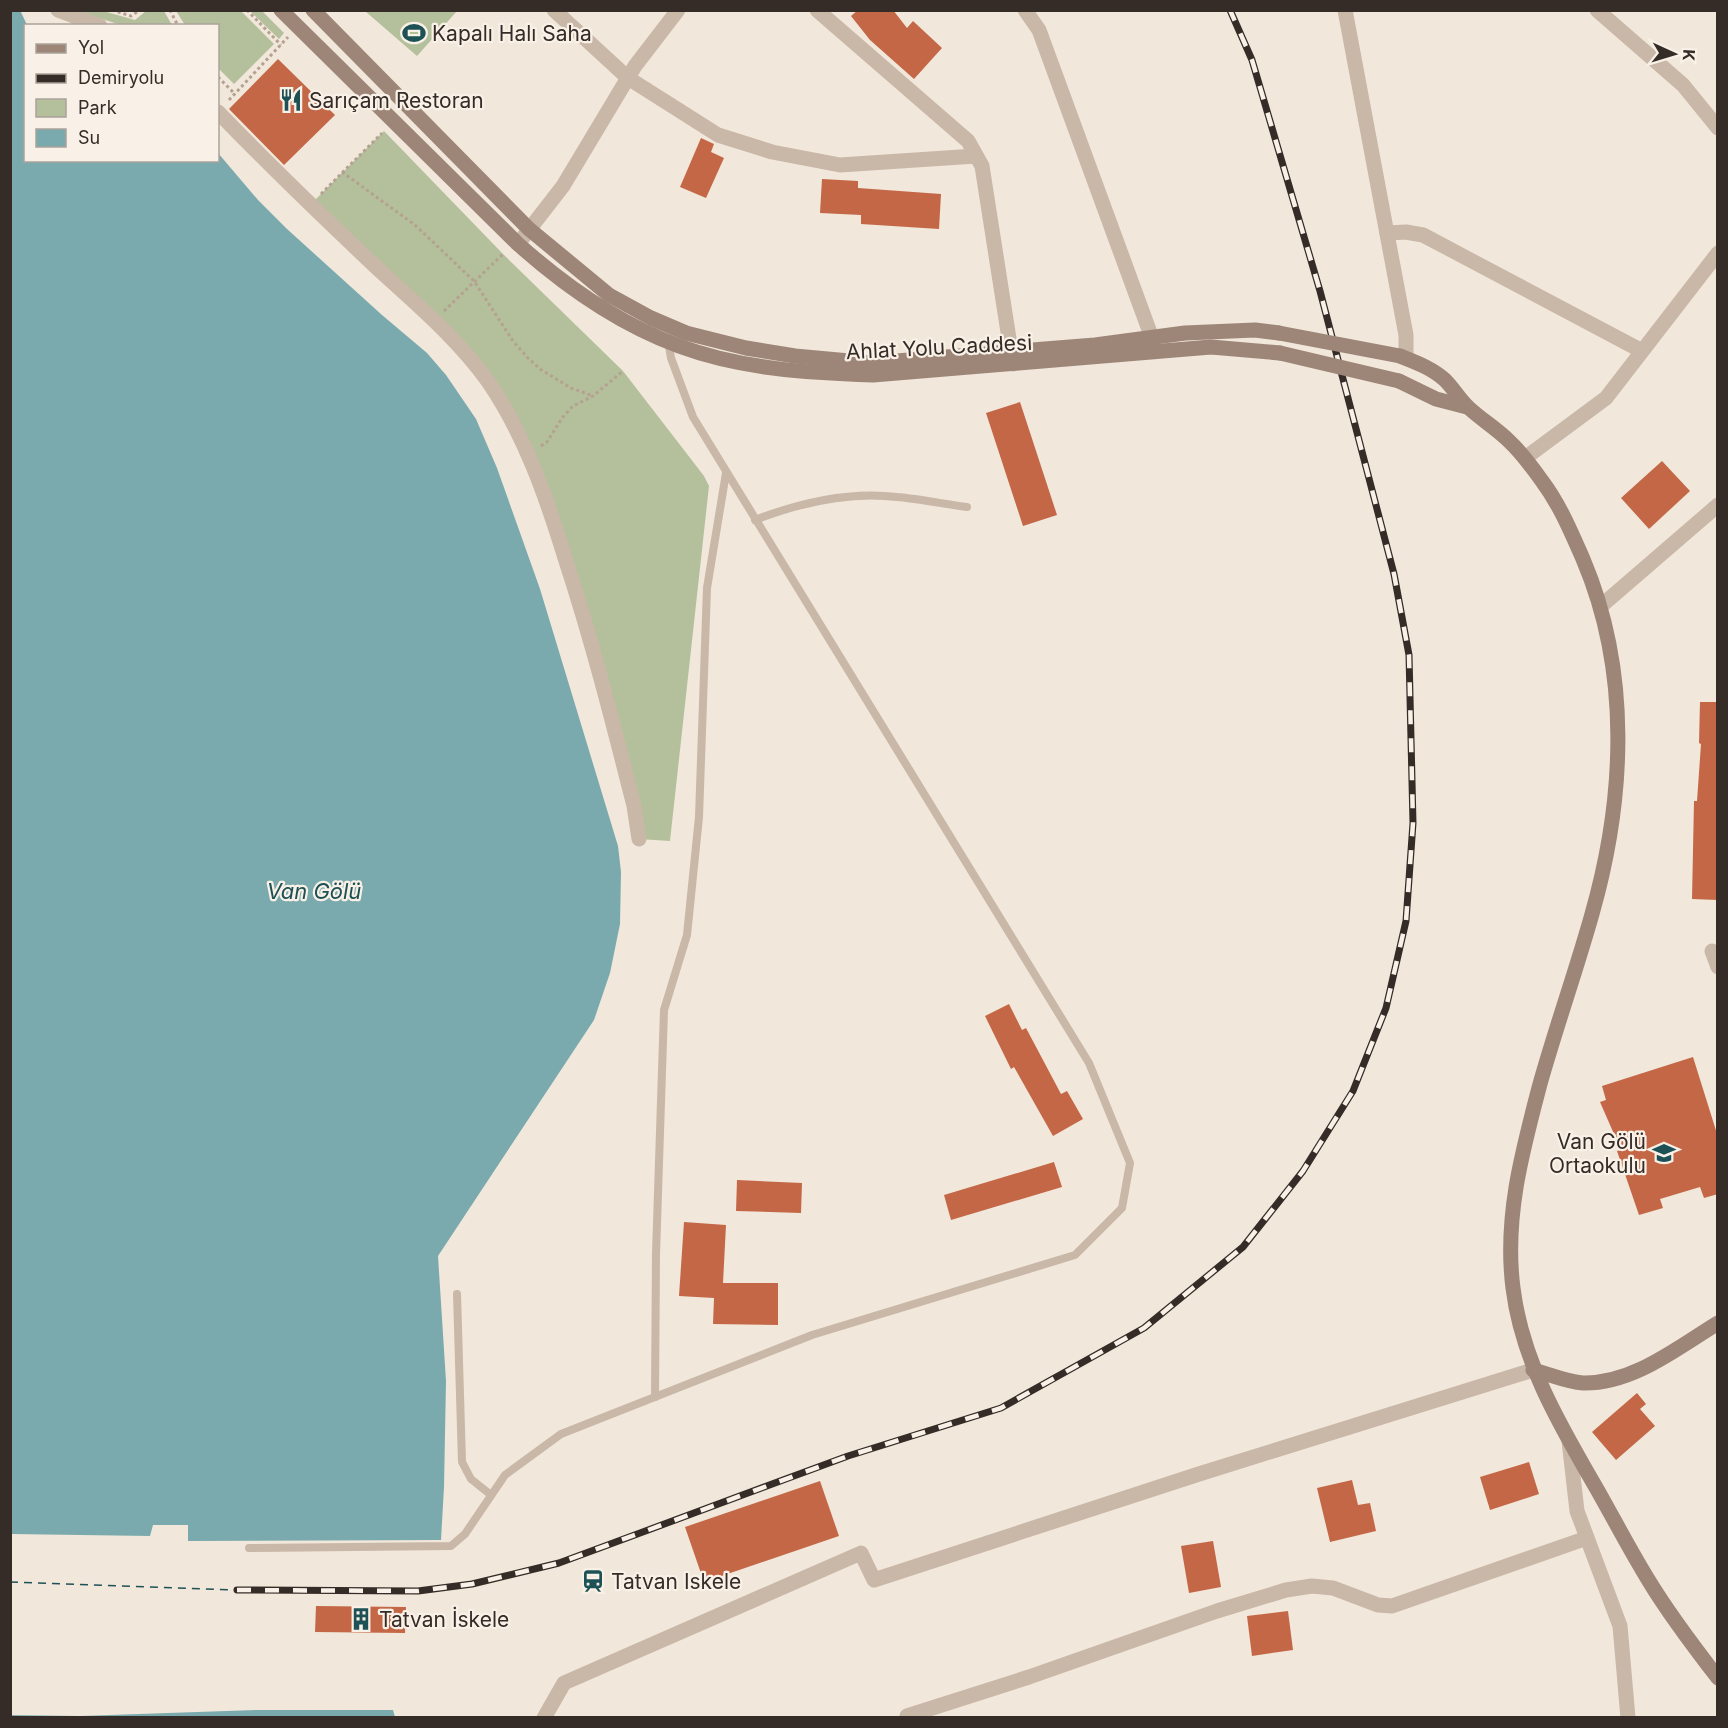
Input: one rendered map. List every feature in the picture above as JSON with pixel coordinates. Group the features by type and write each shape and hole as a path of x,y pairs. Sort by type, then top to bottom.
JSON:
{"street":[{"path":"58,10 95,24"},
{"name":"Ahlat Yolu Caddesi","path":"281,10 549,272 640,330 669,342 719,358 775,368 873,375 1012,359 1152,338 1255,330 1403,357 1421,364 1443,379 1467,407"},
{"name":"Ahlat Yolu Caddesi","path":"313,10 529,229 609,295 666,325 696,336 747,348 837,361 871,363 1012,359 1211,347 1280,353 1399,381 1436,399 1467,407"},
{"path":"554,10 628,78 718,135 772,152 840,165 976,156"},
{"path":"518,244 563,186 628,78 678,10"},
{"path":"818,10 968,141 982,166 1012,359"},
{"path":"1025,10 1039,30 1152,338"},
{"path":"1345,10 1406,335 1403,357"},
{"path":"1597,10 1683,85 1718,128"},
{"path":"361,89 375,74"},
{"path":"219,113 469,358 507,411 525,448 555,525 580,603 628,783 639,839"},
{"path":"1387,233 1406,232 1423,235 1642,351"},
{"path":"1525,458 1606,398 1718,253"},
{"path":"1467,407 1508,440 1525,458 1555,498 1569,527 1601,606 1615,682 1619,741 1616,800 1593,912 1548,1055 1515,1185 1510,1233 1512,1286 1520,1330 1533,1370 1569,1441 1651,1584 1718,1678"},
{"path":"1601,606 1718,505"},
{"path":"1712,951 1718,967"},
{"path":"544,1718 564,1683 861,1553 874,1580 1210,1470 1533,1370 1580,1383 1607,1382 1649,1365 1718,1323"},
{"path":"1569,1441 1577,1511 1620,1626 1628,1718"},
{"path":"907,1716 1029,1677 1217,1611 1286,1590 1312,1586 1333,1588 1378,1605 1392,1606 1587,1538"}],"lane":[{"path":"249,1548 451,1546 465,1534 505,1475 561,1434 812,1335 1075,1254 1122,1208 1130,1163 1089,1063 693,417 671,358 666,325"},
{"path":"655,1397 656,1254 664,1010 687,935 699,817 707,588 726,472"},
{"path":"755,520 786,508 864,496 895,496 967,507"},
{"path":"457,1294 462,1462 471,1479 491,1495"}],"path":[{"path":"111,10 131,16 140,10"},
{"path":"170,10 177,24"},
{"path":"247,10 281,45"},
{"path":"219,111 290,35"},
{"path":"219,78 235,94"},
{"path":"311,204 384,131"},
{"path":"342,172 416,225 474,281 513,341 540,369 572,388 593,396"},
{"path":"433,322 503,254"},
{"path":"525,448 545,445 562,418 573,406 593,396 623,371"}],"green space":[{"path":"77,11 103,11 135,20 146,11 164,11 171,24 118,24"},
{"path":"176,11 241,11 274,44 234,84 219,69 219,24 184,24"},
{"path":"250,11 262,11 284,33 279,39"},
{"name":"Kapalı Halı Saha","path":"365,11 457,11 417,56"},
{"path":"384,131 503,254 623,371 704,476 709,486 670,841 639,839 555,525 485,378 311,204"}],"water":[{"name":"Van Gölü","path":"20,10 27,24 24,24 24,162 219,162 219,154 258,200 287,229 427,353 446,375 476,419 497,468 540,589 618,846 621,872 620,924 610,973 594,1020 438,1256 446,1381 441,1540 188,1541 188,1525 153,1525 150,1536 11,1534 10,11"},
{"path":"256,1710 393,1710 395,1717 10,1717 11,1715 80,1716"}],"building":[{"path":"858,10 893,10 907,28 913,21 942,48 914,79 870,40 851,16"},
{"path":"278,59 335,115 284,165 229,109"},
{"path":"701,138 714,144 711,152 724,158 706,198 680,187"},
{"path":"822,179 858,181 858,188 941,194 939,229 861,224 861,215 820,213"},
{"path":"1020,402 1057,515 1023,526 986,413"},
{"path":"1662,461 1690,491 1649,529 1621,498"},
{"path":"1700,702 1718,702 1718,900 1692,899 1694,801 1697,801 1701,744 1699,743"},
{"path":"1009,1004 1022,1030 1026,1028 1061,1094 1067,1091 1083,1119 1053,1136 1014,1067 1011,1069 985,1016"},
{"path":"1693,1057 1718,1137 1718,1194 1704,1198 1700,1187 1660,1199 1663,1208 1639,1215 1617,1151 1621,1150 1600,1102 1606,1100 1602,1086"},
{"path":"1054,1162 1062,1187 951,1220 944,1195"},
{"path":"737,1180 802,1183 801,1213 736,1211"},
{"path":"684,1222 726,1225 723,1283 778,1283 778,1325 713,1324 714,1298 679,1296"},
{"path":"1637,1393 1646,1404 1640,1409 1655,1426 1616,1460 1592,1432"},
{"path":"1529,1462 1539,1494 1490,1510 1480,1477"},
{"path":"1352,1480 1358,1505 1370,1503 1376,1531 1330,1542 1317,1488"},
{"path":"820,1481 839,1536 704,1582 685,1527"},
{"path":"1213,1541 1221,1587 1189,1593 1181,1546"},
{"name":"Tatvan İskele","path":"316,1606 406,1607 405,1633 315,1632"},
{"path":"1288,1611 1293,1650 1252,1656 1247,1616"}],"ferry route":[{"path":"10,1582 237,1590"}],"railway":[{"path":"237,1590 418,1591 472,1584 559,1563 848,1456 1001,1408 1144,1328 1243,1247 1303,1171 1353,1091 1386,1008 1406,921 1413,823 1409,655 1394,574 1320,291 1252,60 1230,10"}],"place":[{"name":"Kapalı Halı Saha","path":"414,33"},
{"name":"Sarıçam Restoran","path":"291,100"},
{"name":"Van Gölü Ortaokulu","path":"1664,1153"},
{"name":"Tatvan Iskele","path":"593,1581"},
{"name":"Tatvan İskele","path":"361,1619"}]}
